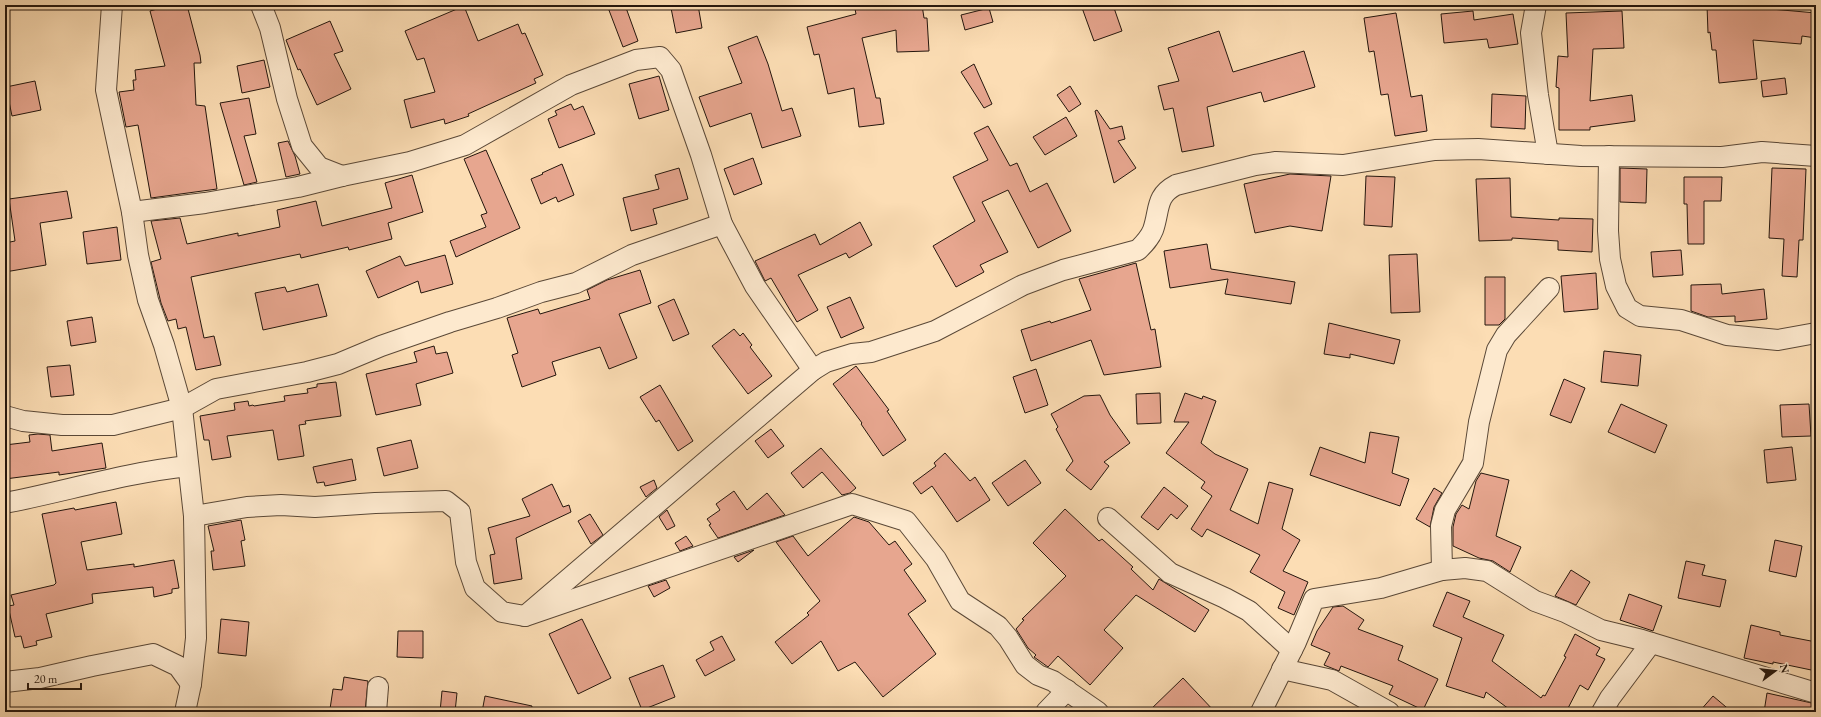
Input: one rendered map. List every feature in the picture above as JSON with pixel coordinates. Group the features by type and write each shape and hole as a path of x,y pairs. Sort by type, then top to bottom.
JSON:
{"street":[{"path":"262,5 270,28 287,99 302,146 319,167 342,176"},
{"path":"1536,5 1531,33 1538,95 1548,154"},
{"path":"114,6 106,90 132,212 138,255 148,300 164,345 182,408 194,516 196,638 191,684 185,712"},
{"path":"132,212 206,204 298,187 410,162 465,145 501,123 571,85 636,60 660,57 671,70 701,155 722,224 755,286 813,370"},
{"path":"525,616 813,370 826,362 852,354 871,352 936,331 1024,285 1064,270 1138,250 1146,242 1153,230 1159,202 1167,190 1176,184 1255,165 1276,162 1343,165 1434,150 1478,149 1548,154 1610,156 1722,157 1762,152 1816,156"},
{"path":"1610,156 1608,231 1610,259 1616,286 1626,308 1640,316 1681,320 1727,335 1778,340 1816,333"},
{"path":"5,416 24,422 62,425 113,425 182,408 216,389 307,372 338,364 381,346 450,322 497,308 541,292 576,283 632,255 722,224"},
{"path":"1442,570 1441,526 1444,510 1473,463 1479,422 1497,350 1506,335 1549,288"},
{"path":"5,503 102,480 155,470 188,466"},
{"path":"194,516 247,507 281,505 315,507 375,503 446,502 460,512 466,562 475,588 502,612 525,616 852,504 906,521 936,559 960,600 998,626 1008,638 1025,665 1038,675 1053,681 1067,690 1098,712"},
{"path":"1108,518 1170,573 1225,598 1249,611 1292,650"},
{"path":"1261,712 1292,650 1314,599 1381,588 1442,570 1465,568 1487,571 1535,601 1565,612 1601,630 1651,643 1816,693"},
{"path":"1602,712 1610,698 1651,643"},
{"path":"5,682 40,678 153,654 178,666 191,684"},
{"path":"1282,669 1332,680 1389,712"},
{"path":"376,712 378,687"},
{"path":"1046,712 1067,690"}],"building":[{"path":"171,5 187,5 200,55 201,63 194,63 196,105 205,106 217,189 151,198 138,125 126,127 119,92 134,90 133,80 136,80 135,70 165,66 150,11"},
{"path":"607,5 625,5 638,41 623,47"},
{"path":"698,5 702,28 676,33 671,8"},
{"path":"872,5 922,5 924,18 927,18 929,51 897,52 896,30 862,38 876,98 880,98 884,124 859,127 854,88 828,94 819,54 814,55 807,27 856,14 855,9"},
{"path":"1081,5 1113,5 1122,31 1094,41"},
{"path":"1707,5 1771,5 1771,9 1816,13 1816,38 1802,36 1801,44 1753,40 1757,79 1719,83 1716,50 1712,50 1710,32 1708,33"},
{"path":"464,6 478,41 518,24 522,34 525,33 543,75 534,79 536,83 468,114 469,116 445,124 444,119 411,128 404,100 435,92 424,58 417,60 405,31"},
{"path":"989,8 993,22 965,30 961,15"},
{"path":"1473,11 1474,20 1513,14 1518,44 1489,48 1487,39 1444,43 1441,14"},
{"path":"1622,11 1624,48 1593,49 1590,101 1632,95 1635,121 1590,127 1590,130 1559,130 1559,88 1556,87 1558,56 1568,57 1566,13"},
{"path":"1396,13 1411,97 1422,95 1427,131 1395,136 1388,94 1381,95 1374,51 1369,52 1364,18"},
{"path":"330,21 343,51 334,54 351,89 317,105 300,69 298,70 286,40"},
{"path":"1219,31 1233,72 1304,51 1315,87 1264,102 1261,92 1207,107 1214,146 1182,152 1173,108 1164,110 1158,86 1179,81 1168,48"},
{"path":"757,36 768,64 782,111 792,108 801,136 762,148 751,113 710,127 699,97 742,83 728,47"},
{"path":"264,60 270,87 242,93 237,66"},
{"path":"974,64 992,104 984,108 961,72"},
{"path":"659,76 669,110 639,119 629,84"},
{"path":"1785,78 1787,94 1763,97 1761,81"},
{"path":"35,81 41,110 12,116 6,87"},
{"path":"1070,86 1081,104 1069,112 1057,95"},
{"path":"1492,94 1526,96 1525,129 1491,127"},
{"path":"249,98 256,134 244,136 257,182 244,185 220,103"},
{"path":"571,104 574,110 583,106 595,134 559,148 548,119 557,115 555,111"},
{"path":"1097,110 1110,129 1122,126 1125,139 1118,141 1136,168 1114,183 1095,111"},
{"path":"1066,117 1077,136 1045,155 1033,137"},
{"path":"988,126 1010,166 1017,163 1030,192 1047,183 1071,231 1038,248 1008,190 982,202 1008,252 980,265 984,272 956,287 933,246 975,221 953,177 988,160 974,133"},
{"path":"288,141 295,156 300,174 286,177 278,143"},
{"path":"486,150 520,228 456,257 450,241 486,227 481,215 487,213 464,159"},
{"path":"753,158 762,184 734,195 724,169"},
{"path":"562,164 574,195 558,202 556,197 541,204 531,179"},
{"path":"679,168 688,199 653,209 657,224 631,231 623,198 659,189 655,175"},
{"path":"1620,168 1647,169 1646,203 1620,202"},
{"path":"1772,168 1806,169 1803,240 1799,240 1797,277 1782,276 1784,239 1769,238"},
{"path":"1290,174 1331,176 1322,231 1290,226 1255,233 1244,184"},
{"path":"412,175 423,212 388,223 392,239 349,250 348,247 301,258 300,254 191,277 204,338 214,336 221,365 196,370 186,327 178,329 176,319 168,321 161,303 151,262 161,259 151,221 180,218 187,244 238,233 238,236 280,227 277,210 316,201 322,226 392,208 385,183"},
{"path":"1366,176 1395,177 1392,227 1364,225"},
{"path":"1684,177 1722,177 1721,201 1704,201 1704,244 1688,244 1687,204 1684,204"},
{"path":"1510,178 1511,217 1559,220 1559,218 1593,219 1592,252 1558,250 1558,241 1512,238 1512,240 1479,241 1476,179"},
{"path":"67,191 72,218 40,223 46,265 5,272 5,243 15,241 9,199"},
{"path":"860,222 872,245 849,258 846,253 798,275 818,310 797,322 771,278 765,281 755,261 815,234 820,245"},
{"path":"117,227 121,260 87,264 83,232"},
{"path":"1207,244 1211,269 1295,282 1291,304 1225,294 1228,279 1170,288 1164,251"},
{"path":"1681,250 1683,275 1653,277 1651,252"},
{"path":"1417,254 1420,312 1391,313 1389,255"},
{"path":"445,255 453,284 421,293 418,281 378,298 366,271 400,256 405,266"},
{"path":"1136,263 1151,330 1155,329 1161,367 1104,375 1091,340 1031,361 1021,330 1050,321 1051,323 1091,310 1079,279"},
{"path":"640,270 651,303 619,314 637,358 609,369 600,347 552,362 556,375 522,387 512,355 518,353 507,318 538,309 540,314 590,299 587,290 607,280"},
{"path":"1596,273 1598,309 1564,312 1561,276"},
{"path":"1485,277 1505,277 1505,319 1499,325 1485,325"},
{"path":"318,284 327,316 263,330 255,293 285,287 287,292"},
{"path":"1721,284 1722,294 1764,289 1767,319 1735,322 1735,316 1708,317 1691,311 1691,285"},
{"path":"850,297 864,328 841,338 827,307"},
{"path":"674,299 689,334 673,341 658,306"},
{"path":"92,317 96,342 71,346 67,321"},
{"path":"1329,323 1400,340 1394,364 1350,354 1350,358 1324,354"},
{"path":"734,329 740,336 743,333 752,345 750,347 772,376 748,394 712,346"},
{"path":"434,346 436,354 447,352 453,373 416,384 421,405 376,415 366,374 417,362 414,352"},
{"path":"1604,351 1641,355 1638,386 1601,382"},
{"path":"70,365 74,395 51,397 47,367"},
{"path":"856,366 889,410 887,411 906,440 883,456 861,424 862,423 833,384"},
{"path":"1036,369 1048,405 1025,413 1013,377"},
{"path":"1564,379 1585,388 1571,423 1550,415"},
{"path":"336,382 341,416 305,421 306,424 299,425 304,456 278,460 273,430 227,436 231,457 212,460 209,440 204,440 200,416 235,410 234,403 248,401 249,406 254,406 285,401 284,396 308,393 307,389 317,387 317,384"},
{"path":"660,385 693,441 678,451 659,420 656,422 640,397"},
{"path":"1160,393 1161,423 1137,424 1136,394"},
{"path":"1185,393 1202,399 1203,396 1216,401 1201,443 1215,454 1248,469 1230,510 1258,524 1269,482 1293,489 1282,529 1300,540 1283,571 1308,582 1294,615 1278,608 1285,592 1250,572 1260,555 1207,529 1202,537 1191,529 1212,496 1201,488 1205,482 1166,453 1189,422 1174,422"},
{"path":"1100,395 1110,415 1130,443 1104,462 1109,466 1091,490 1066,470 1073,461 1056,429 1058,427 1051,414 1084,396"},
{"path":"1621,404 1667,425 1655,453 1608,432"},
{"path":"1809,404 1811,436 1782,437 1780,405"},
{"path":"771,429 784,446 768,458 755,441"},
{"path":"1370,432 1399,437 1392,473 1409,479 1400,506 1310,475 1320,447 1365,463"},
{"path":"29,435 50,435 52,451 102,443 106,468 59,475 59,472 5,479 5,445 30,442"},
{"path":"411,440 418,468 384,476 377,448"},
{"path":"1792,447 1796,480 1767,483 1764,450"},
{"path":"821,448 856,488 850,493 842,495 822,472 803,488 791,473"},
{"path":"945,453 970,481 975,477 990,500 957,522 932,486 921,494 913,483 936,466 934,463"},
{"path":"352,459 356,480 325,486 324,482 317,483 313,467"},
{"path":"1025,460 1041,483 1008,506 992,483"},
{"path":"1481,473 1509,480 1496,536 1521,547 1510,572 1493,561 1479,558 1453,546 1453,527 1456,514 1462,505 1469,509 1476,481"},
{"path":"654,480 657,488 646,497 640,487"},
{"path":"552,484 563,507 569,505 571,512 516,538 522,579 494,584 490,555 495,554 488,528 530,516 522,499"},
{"path":"1164,487 1188,506 1177,519 1171,514 1158,530 1141,517"},
{"path":"1434,488 1442,493 1434,507 1430,527 1416,519"},
{"path":"734,491 747,510 767,493 785,515 718,538 709,525 711,524 707,519 720,510 716,504"},
{"path":"116,502 122,534 81,542 87,570 134,564 134,567 174,560 179,588 172,589 172,593 154,597 153,587 92,594 93,603 46,614 52,637 36,641 37,645 24,648 21,636 15,637 8,606 14,605 11,595 54,585 56,583 42,514 74,508 75,510"},
{"path":"1065,509 1099,541 1102,539 1133,567 1131,569 1153,590 1159,579 1209,610 1195,632 1136,595 1104,630 1123,648 1090,685 1058,656 1048,667 1034,657 1036,655 1028,648 1016,629 1024,620 1022,619 1066,576 1033,543"},
{"path":"667,510 675,526 667,530 659,517"},
{"path":"590,514 603,535 591,544 578,521"},
{"path":"854,517 869,522 889,545 895,541 912,564 904,570 926,601 908,614 936,654 883,697 855,662 838,671 821,641 792,664 775,642 809,615 807,613 820,601 776,542 793,536 808,556"},
{"path":"241,520 245,540 241,541 245,566 213,570 211,551 214,551 208,526"},
{"path":"686,536 693,546 680,551 675,543"},
{"path":"1775,540 1802,546 1796,577 1769,571"},
{"path":"754,550 738,562 734,557"},
{"path":"1686,561 1705,565 1702,575 1726,580 1720,607 1678,598"},
{"path":"1571,570 1590,582 1576,605 1555,596"},
{"path":"666,580 670,588 654,597 648,586"},
{"path":"1447,592 1470,601 1463,617 1504,635 1492,661 1541,698 1543,695 1545,696 1566,657 1564,656 1575,634 1600,648 1596,655 1605,659 1588,690 1580,685 1566,712 1513,712 1486,692 1484,698 1446,686 1462,638 1433,626"},
{"path":"1629,594 1662,606 1653,631 1620,620"},
{"path":"1343,606 1364,620 1358,629 1403,646 1398,660 1438,679 1423,710 1389,694 1393,686 1341,666 1339,671 1324,665 1330,653 1311,645 1317,631 1333,607"},
{"path":"221,619 249,622 246,656 218,653"},
{"path":"582,619 611,678 578,694 549,634"},
{"path":"1751,625 1780,632 1780,635 1816,642 1816,671 1773,662 1773,664 1744,658"},
{"path":"398,631 423,631 423,658 397,657"},
{"path":"722,636 735,660 705,676 696,660 714,650 710,642"},
{"path":"663,665 675,697 642,710 629,678"},
{"path":"344,677 368,681 365,712 350,712 330,709 333,689 342,690"},
{"path":"1183,678 1215,712 1148,712"},
{"path":"442,691 457,693 455,712 440,712"},
{"path":"1767,693 1816,704 1816,712 1764,712"},
{"path":"485,696 532,706 531,712 482,712"},
{"path":"1713,696 1732,712 1699,712"}]}
